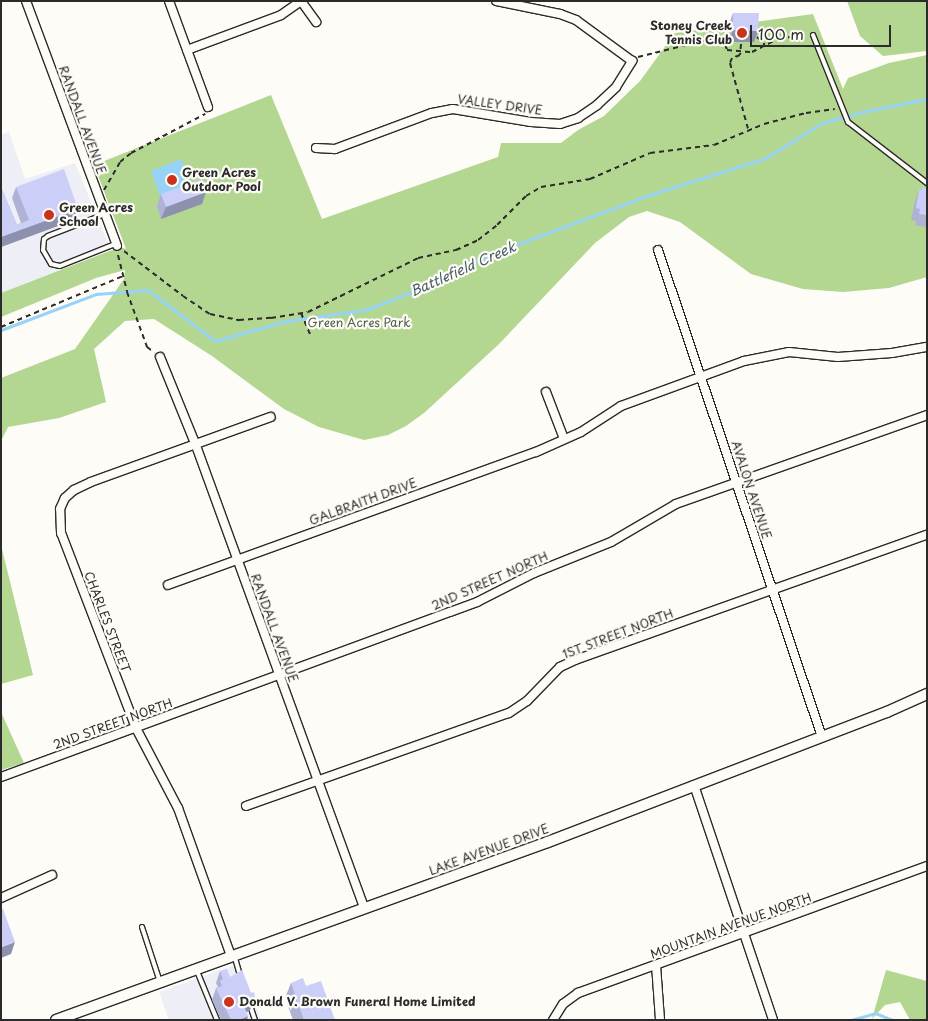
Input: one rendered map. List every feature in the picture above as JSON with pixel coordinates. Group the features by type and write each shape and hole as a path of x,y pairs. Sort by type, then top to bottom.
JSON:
{"street":[{"name":"RANDALL AVENUE","path":"26,1 117,245"},
{"path":"169,1 208,107"},
{"path":"187,50 282,15 301,1 316,22"},
{"path":"496,1 560,14 576,20 632,61"},
{"name":"VALLEY DRIVE","path":"316,148 335,149 432,113 452,109 531,122 560,124 578,118 597,105 616,87 632,61"},
{"name":"AVALON AVENUE","path":"658,250 738,482 822,736"},
{"name":"GALBRAITH DRIVE","path":"168,585 536,452 581,432 621,406 744,361 789,352 838,357 892,353 927,347"},
{"name":"RANDALL AVENUE","path":"160,357 195,443 364,908"},
{"path":"546,392 564,439"},
{"name":"2ND STREET NORTH","path":"1,777 476,602 517,580 611,542 676,504 927,415"},
{"name":"CHARLES STREET","path":"233,956 178,808 136,728 61,533 60,509 65,498 74,490 195,443 271,417"},
{"name":"1ST STREET NORTH","path":"246,806 509,713 527,700 560,668 575,660 927,535"},
{"name":"LAKE AVENUE DRIVE","path":"56,1020 694,785 927,694"},
{"path":"694,785 773,1020"},
{"name":"MOUNTAIN AVENUE NORTH","path":"553,1020 563,1004 578,993 927,866"},
{"path":"1,898 52,875"},
{"path":"656,965 660,1020"}],"lane":[{"path":"813,35 848,122 927,183"},
{"path":"105,214 48,236 44,239 43,250 51,264 60,266 117,245"},
{"path":"142,927 160,982"},
{"path":"233,956 243,983"},
{"path":"197,969 217,1020"},
{"path":"249,1001 255,1020"}],"path":[{"path":"632,61 636,57 722,36 727,50 752,52 779,38 792,37"},
{"path":"757,37 765,45"},
{"path":"741,44 740,54 732,58 730,63 748,130"},
{"path":"100,199 120,162 131,153 204,115 208,107"},
{"path":"117,245 210,314 239,320 271,318 301,313 418,258 456,250 478,240 497,225 526,196 541,187 590,179 650,153 714,145 748,130 806,113 843,110"},
{"path":"117,245 123,276 147,347 160,357"},
{"path":"1,327 123,276"},
{"path":"301,313 310,334"}],"shaded area":[{"name":"Green Acres School","path":"9,132 25,179 75,163 111,250 1,293 1,135"},
{"path":"240,963 261,1020 169,1020 159,992"}],"green space":[{"path":"847,1 927,1 927,51 883,56 860,36"},
{"name":"Green Acres Park","path":"813,14 843,89 848,78 889,63 927,55 927,277 889,288 843,292 803,289 751,274 680,222 647,211 629,217 595,243 498,345 424,413 406,426 388,435 364,440 319,427 284,409 212,356 154,319 125,321 94,349 106,402 59,418 8,427 1,441 1,378 75,349 124,279 125,270 96,278 1,317 1,293 120,247 126,249 94,165 271,95 322,219 498,157 501,143 561,143 578,130 604,116 640,81 675,33"},
{"path":"1,545 33,675 1,684"},
{"path":"1,712 24,763 1,770"},
{"path":"886,970 927,981 927,1020 910,1020 900,1002 885,1005 872,1019"}],"water":[{"name":"Green Acres Outdoor Pool","path":"181,159 193,190 162,201 151,171"}],"building":[{"path":"733,13 759,13 758,31 733,30"},
{"path":"64,169 78,209 1,237 1,187 17,225 29,220 16,187"},
{"path":"201,179 206,192 166,207 161,194"},
{"path":"922,187 927,188 927,215 919,214 920,209 916,208 919,190 922,190"},
{"path":"1,909 3,909 15,942 2,947"},
{"path":"227,969 230,977 242,970 251,993 254,992 255,997 253,999 243,1003 248,1016 239,1020 231,1020 216,988 222,986 220,981 223,979 220,971"},
{"path":"303,978 306,986 321,981 335,1020 304,1020 291,983"}],"waterway":[{"name":"Battlefield Creek","path":"1,330 96,294 148,290 215,341 286,321 365,310 422,288 491,254 649,195 766,158 822,123 862,112 927,99"},
{"path":"851,1020 875,1013 892,1020"}],"place":[{"name":"Stoney Creek Tennis Club","path":"742,33"},
{"name":"Green Acres Outdoor Pool","path":"172,180"},
{"name":"Green Acres School","path":"49,215"},
{"name":"Donald V. Brown Funeral Home Limited","path":"229,1002"}]}
